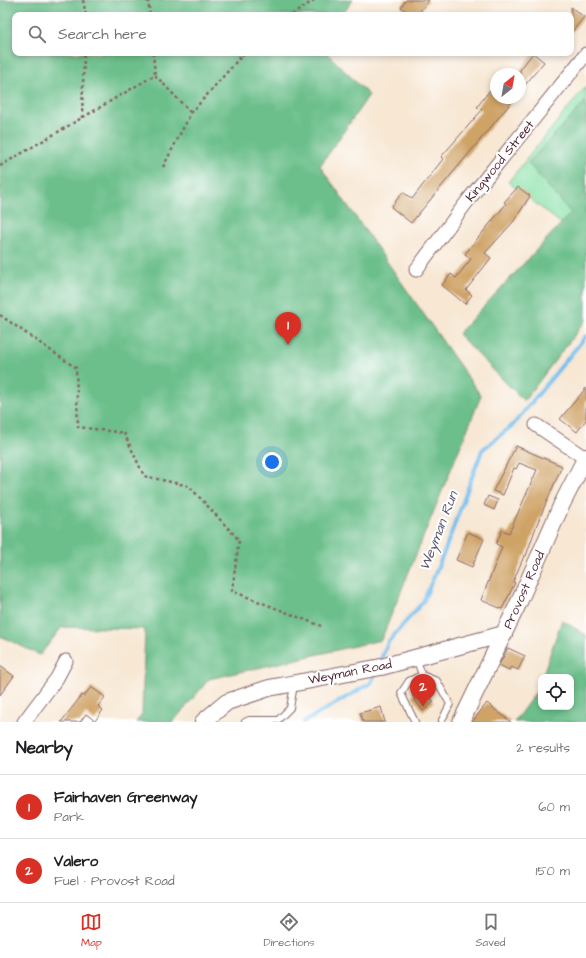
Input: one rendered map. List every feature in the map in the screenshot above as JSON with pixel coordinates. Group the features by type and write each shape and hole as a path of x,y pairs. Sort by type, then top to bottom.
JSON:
{"street":[{"name":"Kingwood Street","path":"416,270 469,199 586,54"},
{"path":"536,425 585,457"},
{"name":"Provost Road","path":"461,722 519,602 562,504 585,457"},
{"name":"Weyman Road","path":"203,722 227,702 269,688 358,671 504,634"},
{"path":"24,722 57,678 66,661"}],"lane":[{"path":"414,658 422,675 437,682 450,704 442,721"},
{"path":"415,722 401,692 409,681 422,675"},
{"path":"245,722 250,720 278,720 290,708 294,683"}],"path":[{"path":"84,0 86,12"},
{"path":"148,0 150,12"},
{"path":"296,12 314,0"},
{"path":"82,118 84,56"},
{"path":"153,56 155,75 191,113"},
{"path":"163,167 191,113 241,56"},
{"path":"0,166 155,75"},
{"path":"0,315 76,368 78,427 124,433 144,476 190,486 239,540 232,591 321,626"}],"green space":[{"path":"0,0 353,0 344,12 12,12 12,56 330,56 369,95 320,166 481,396 381,640 209,679 173,722 136,722 142,715 145,629 62,627 40,655 0,636"},
{"path":"586,86 586,243 508,182"},
{"path":"586,101 586,320 524,401 458,334 571,213 528,163"},
{"path":"562,620 586,635 586,722 514,722 536,692 538,687 538,710 574,710 574,674 543,674"}],"building":[{"path":"406,0 429,0 419,12 407,12 401,7"},
{"path":"571,7 584,17 574,29 574,12 571,12"},
{"path":"531,56 537,56 544,62 526,84 526,68 522,68"},
{"path":"490,90 490,104 510,104 411,223 391,207 403,192 412,199 443,159 441,157 482,110 477,107"},
{"path":"518,187 530,196 514,221 485,253 491,258 466,290 472,295 465,304 442,285 451,274 456,278 471,259 465,254 506,204 504,202"},
{"path":"586,388 586,420 577,432 560,419"},
{"path":"516,446 562,466 537,524 526,556 524,556 513,582 515,583 502,609 481,600 502,547 496,544 502,530 509,533 537,470 519,463 516,469 514,468 503,495 493,491"},
{"path":"488,496 498,500 494,510 484,505"},
{"path":"468,532 484,539 472,567 456,560"},
{"path":"508,648 525,656 518,670 511,667 509,670 499,665"},
{"path":"0,666 14,676 0,695"},
{"path":"91,687 105,697 98,706 103,710 95,721 86,714 80,722 61,722 82,695 84,696"},
{"path":"423,687 434,702 423,711 412,696"},
{"path":"487,703 511,722 472,722"},
{"path":"381,707 385,722 363,722 360,713"}],"waterway":[{"name":"Weyman Run","path":"379,664 388,642 423,602 445,550 482,450 513,425 586,336"},
{"name":"Weyman Run","path":"304,722 371,683 376,672"}],"place":[{"name":"Fairhaven Greenway","path":"288,345"},
{"name":"Valero","path":"423,707"}]}
